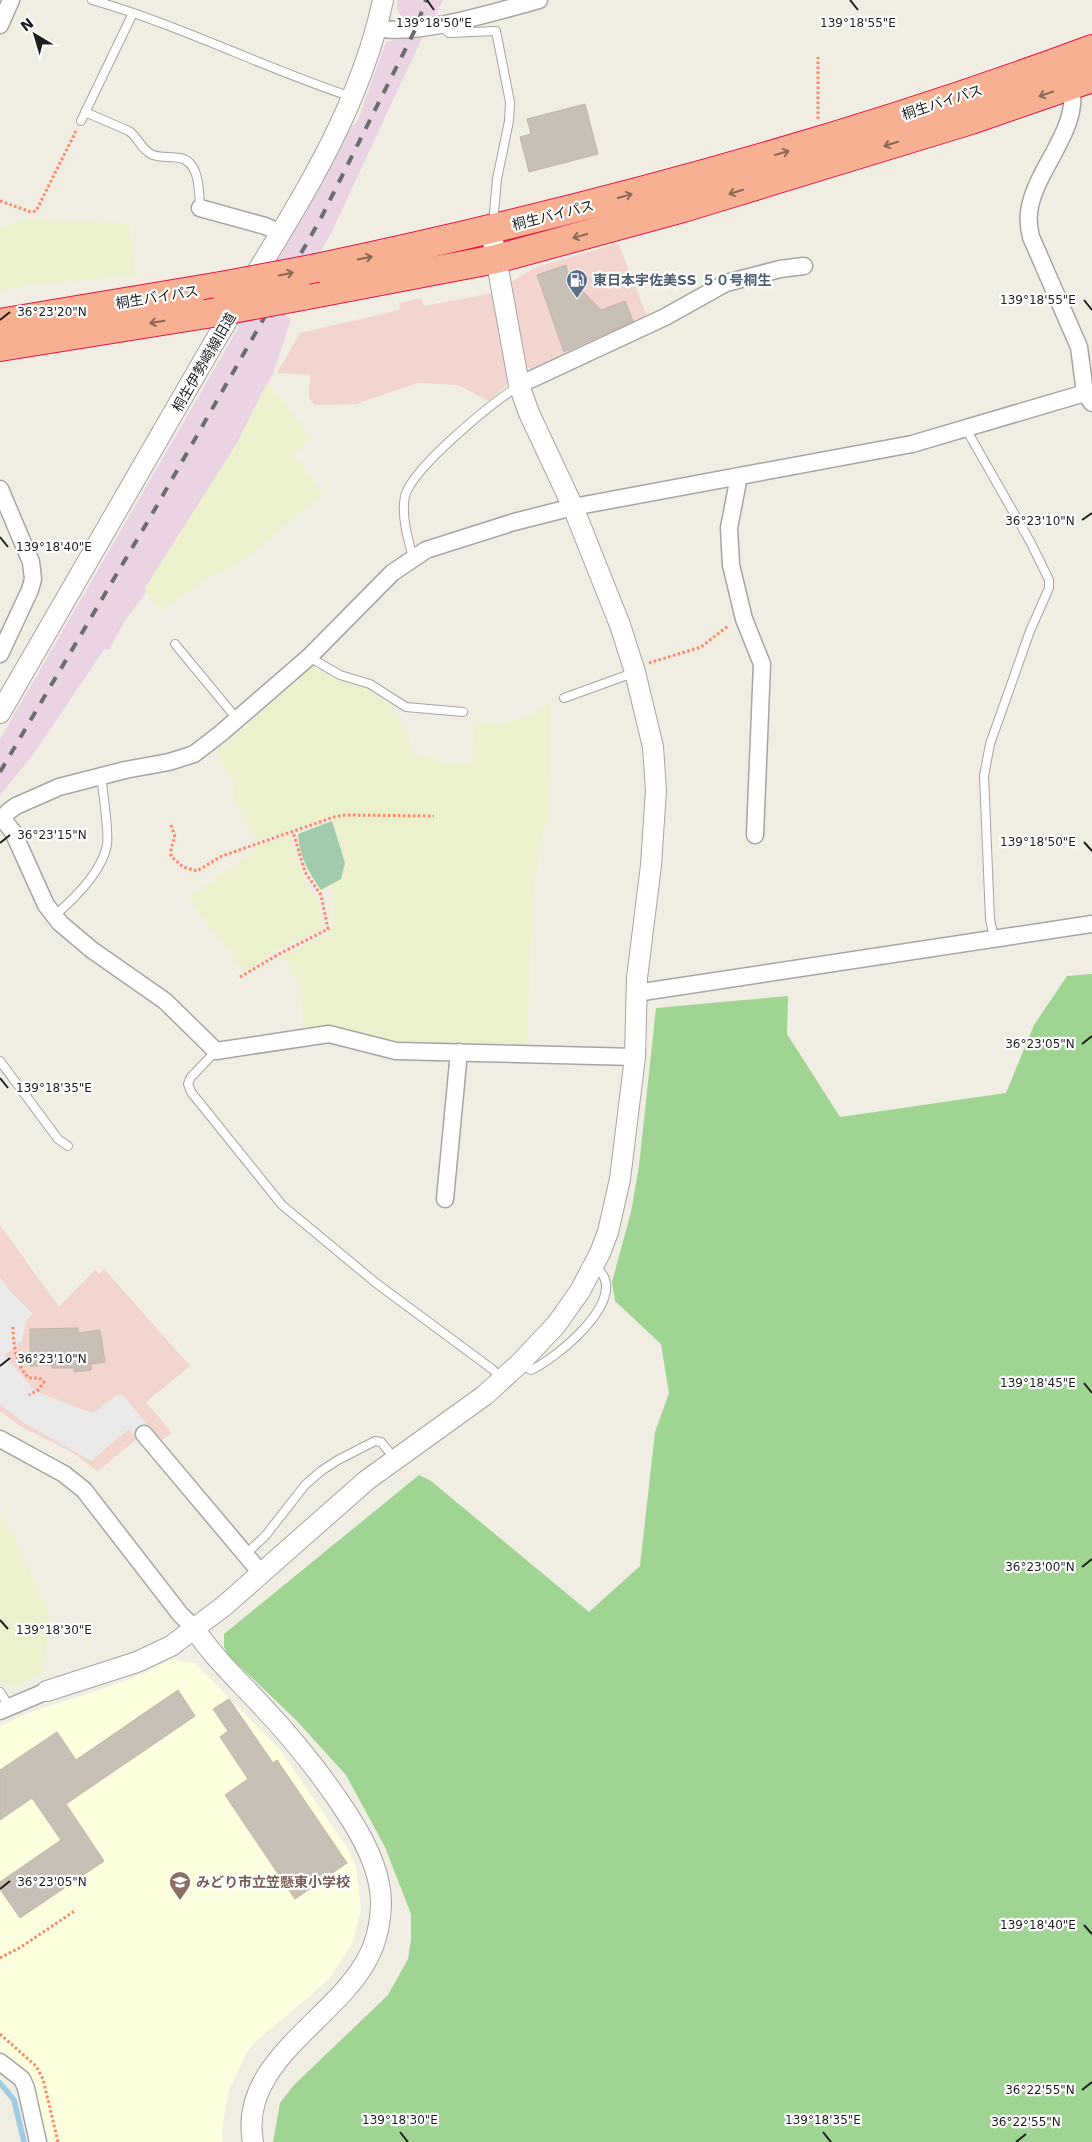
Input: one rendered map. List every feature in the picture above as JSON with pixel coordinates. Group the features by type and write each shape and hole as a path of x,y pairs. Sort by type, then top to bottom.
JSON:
{"highway":[{"name":"桐生バイパス","path":"0,323 317,268 491,230 708,174 819,142 1014,78 1092,50"},
{"name":"桐生バイパス","path":"0,347 206,314 496,259 683,208 971,120 1082,82"}],"street":[{"path":"0,25 11,0"},
{"name":"桐生伊勢崎線旧道","path":"0,713 213,344 315,174 362,75 384,0"},
{"path":"377,28 400,31 439,24 539,0"},
{"path":"635,1057 384,1049 330,1034 216,1051 165,1000 78,940 54,916 34,881 13,832 1,819 16,806 44,793 101,776 185,758 202,748 309,657 392,573 413,557 445,543 573,507 912,444 1089,398 1079,347 1031,237 1028,222 1032,199 1069,119 1082,82"},
{"path":"200,208 265,226 281,233"},
{"path":"4,1708 47,1691 137,1662 171,1646 224,1606 341,1502 395,1459 467,1409 520,1363 556,1325 580,1291 594,1265 608,1232 620,1179 635,1057 636,993 656,790 653,747 634,670 620,625 573,507 529,413 519,385 491,230"},
{"path":"519,385 665,317 726,284 780,269 804,266"},
{"path":"739,476 729,528 731,565 741,609 762,664 755,835"},
{"path":"0,489 31,562 33,579 0,654"},
{"path":"636,993 1092,924"},
{"path":"445,1200 459,1052"},
{"path":"144,1434 261,1573"},
{"path":"0,1439 64,1474 84,1490 180,1614 194,1628 206,1647 306,1755 338,1799 369,1852 381,1898 380,1925 366,1963 333,2004 279,2058 260,2088 254,2104 251,2121 252,2142"},
{"path":"0,2062 22,2080 26,2088 38,2142"}],"lane":[{"path":"92,0 133,13 290,76 352,98"},
{"path":"81,121 133,13"},
{"path":"439,24 449,33 496,31 510,102 509,121 497,180 495,217 491,230"},
{"path":"85,112 129,130 135,135 146,151 152,155 182,158 189,162 196,173 200,208"},
{"path":"413,557 404,509 405,498 414,477 503,396 519,385"},
{"path":"966,429 1031,543 1049,580 1049,588 1030,630 986,759 984,776 990,919 994,938"},
{"path":"175,644 237,719"},
{"path":"309,657 340,675 370,684 406,707 463,712"},
{"path":"564,698 634,670"},
{"path":"54,916 82,888 101,862 106,846 101,776"},
{"path":"216,1051 191,1077 188,1084 190,1092 278,1200 328,1245 492,1369 502,1380"},
{"path":"0,1061 58,1139 68,1146"},
{"path":"246,1554 266,1535 306,1485 321,1471 338,1460 375,1441 381,1442 395,1459"},
{"path":"0,1692 4,1708"}],"path":[{"path":"818,57 818,100"},
{"path":"0,201 30,212 36,211 81,121"},
{"path":"634,670 701,647 723,632 741,609"},
{"path":"171,826 175,837 171,848 171,856 182,867 197,871 222,856 334,817 346,815 434,816"},
{"path":"240,977 278,954 328,929 321,895 306,872 293,832"},
{"path":"13,1327 14,1347 24,1373 29,1378 39,1378 44,1382 38,1390 29,1395"},
{"path":"0,1958 21,1947 76,1910"}],"shaded area":[{"path":"398,0 443,0 435,17 406,22 396,9"},
{"path":"420,34 422,38 332,231 321,251 314,255 285,315 291,319 273,374 236,445 145,588 146,593 125,620 109,650 104,649 33,755 0,795 0,739 317,192 350,129 358,120 386,42"},
{"path":"25,220 129,224 135,276 29,285 0,291 0,227"},
{"name":"東日本宇佐美SS ５０号桐生","path":"618,243 647,316 532,370 525,366 511,282 534,268"},
{"path":"492,293 508,383 489,401 458,385 418,383 356,404 315,405 309,398 310,375 277,373 300,333 400,310 399,303 421,298 424,306"},
{"path":"267,383 311,437 294,455 324,495 303,510 243,561 210,577 160,611 146,593 145,588 236,445"},
{"path":"312,667 332,677 370,689 391,706 408,734 413,755 449,763 471,762 476,721 494,724 522,719 551,703 547,826 543,826 532,902 527,1047 388,1041 325,1025 304,1029 300,985 282,956 331,934 334,921 332,884 341,879 345,863 331,816 294,830 256,840 233,796 235,786 216,752"},
{"path":"332,821 345,863 341,879 321,890 305,864 300,850 298,834"},
{"path":"290,835 300,870 307,886 318,902 323,927 267,955 244,972 188,897 226,872 258,846"},
{"path":"0,1225 59,1307 95,1270 99,1274 104,1269 190,1366 146,1402 172,1433 161,1441 150,1428 98,1471 73,1453 20,1426 0,1411"},
{"path":"0,1277 10,1291 33,1314 26,1321 22,1341 5,1355 35,1391 94,1412 116,1396 123,1395 150,1428 137,1438 129,1429 91,1461 24,1423 0,1404"},
{"path":"0,1513 15,1540 50,1615 43,1672 13,1687 3,1683 0,1679"},
{"name":"みどり市立笠懸東小学校","path":"170,1660 195,1663 280,1750 348,1849 356,1867 361,1910 352,1944 331,1976 257,2040 247,2052 229,2090 222,2134 223,2142 47,2142 34,2087 23,2070 0,2051 0,1726 28,1713 145,1673"}],"green space":[{"path":"1092,974 1092,2142 273,2142 280,2103 294,2085 388,1995 408,1959 411,1940 411,1914 385,1847 346,1775 296,1720 228,1655 224,1647 224,1634 419,1475 431,1481 589,1612 640,1566 655,1432 669,1393 661,1344 615,1301 612,1282 631,1212 639,1166 656,1008 788,996 787,1034 840,1117 1006,1093 1034,1025 1067,976"}],"building":[{"path":"585,104 598,154 529,172 520,137 531,134 527,119"},
{"path":"566,265 568,276 601,310 625,301 633,321 564,352 537,275"},
{"path":"78,1328 78,1333 100,1330 105,1362 91,1364 91,1370 74,1372 74,1368 52,1368 52,1365 30,1366 30,1329"},
{"path":"178,1690 195,1716 66,1804 104,1861 20,1918 0,1889 0,1882 61,1840 32,1798 0,1820 0,1770 57,1732 76,1760"},
{"path":"229,1699 273,1763 277,1760 347,1863 295,1899 225,1795 248,1779 220,1737 228,1731 213,1709"}],"waterway":[{"path":"0,2083 14,2100 24,2142"}],"railway":[{"path":"0,772 155,509 320,220 416,28 426,0"}],"place":[{"name":"東日本宇佐美SS ５０号桐生","path":"577,299"},
{"name":"みどり市立笠懸東小学校","path":"180,1901"}]}
